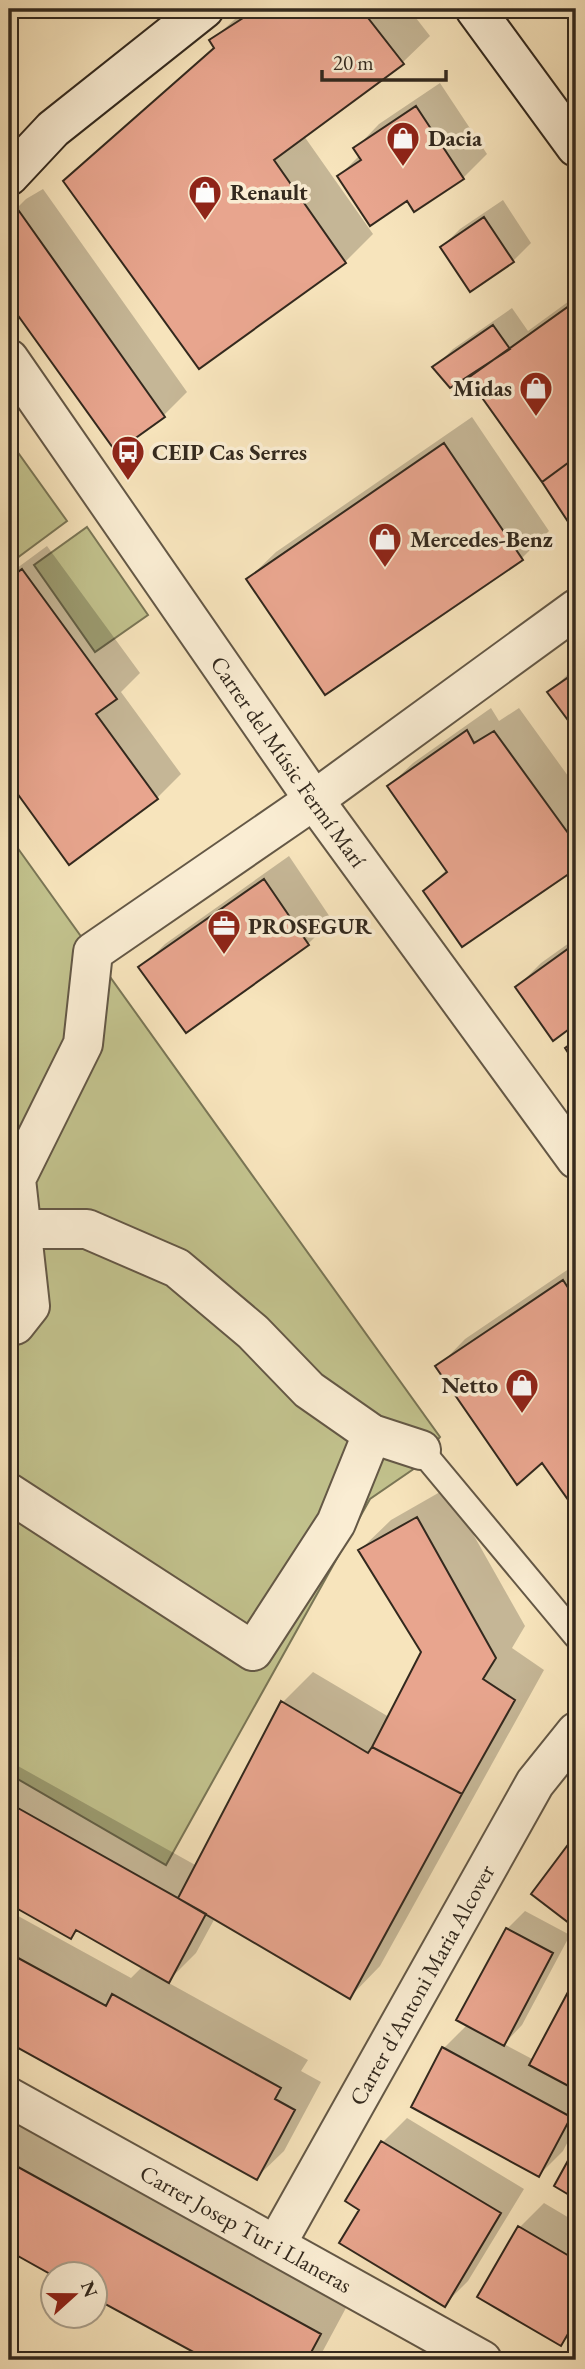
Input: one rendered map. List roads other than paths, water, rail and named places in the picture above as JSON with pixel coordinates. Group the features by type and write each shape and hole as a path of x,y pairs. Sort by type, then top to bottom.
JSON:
{"street":[{"path":"9,176 53,129 204,9"},
{"path":"475,9 576,147"},
{"name":"Carrer del Músic Fermí Marí","path":"9,359 314,800 576,1159"},
{"path":"11,1329 30,1306 16,1179 83,1045 93,952 314,800 576,609"},
{"path":"22,1229 87,1229 177,1268 253,1332 309,1390 372,1434 421,1450"},
{"path":"9,1493 253,1651 335,1523 372,1434"},
{"name":"Carrer d'Antoni Maria Alcover","path":"276,2243 535,1783 576,1732"},
{"name":"Carrer Josep Tur i Llaneras","path":"9,2096 482,2360"}],"lane":[{"path":"421,1450 576,1636"}],"place":[{"name":"Dacia","path":"403,168"},
{"name":"Renault","path":"205,222"},
{"name":"Midas","path":"536,418"},
{"name":"CEIP Cas Serres","path":"128,482"},
{"name":"Mercedes-Benz","path":"385,569"},
{"name":"PROSEGUR","path":"224,956"},
{"name":"Netto","path":"522,1415"}]}
